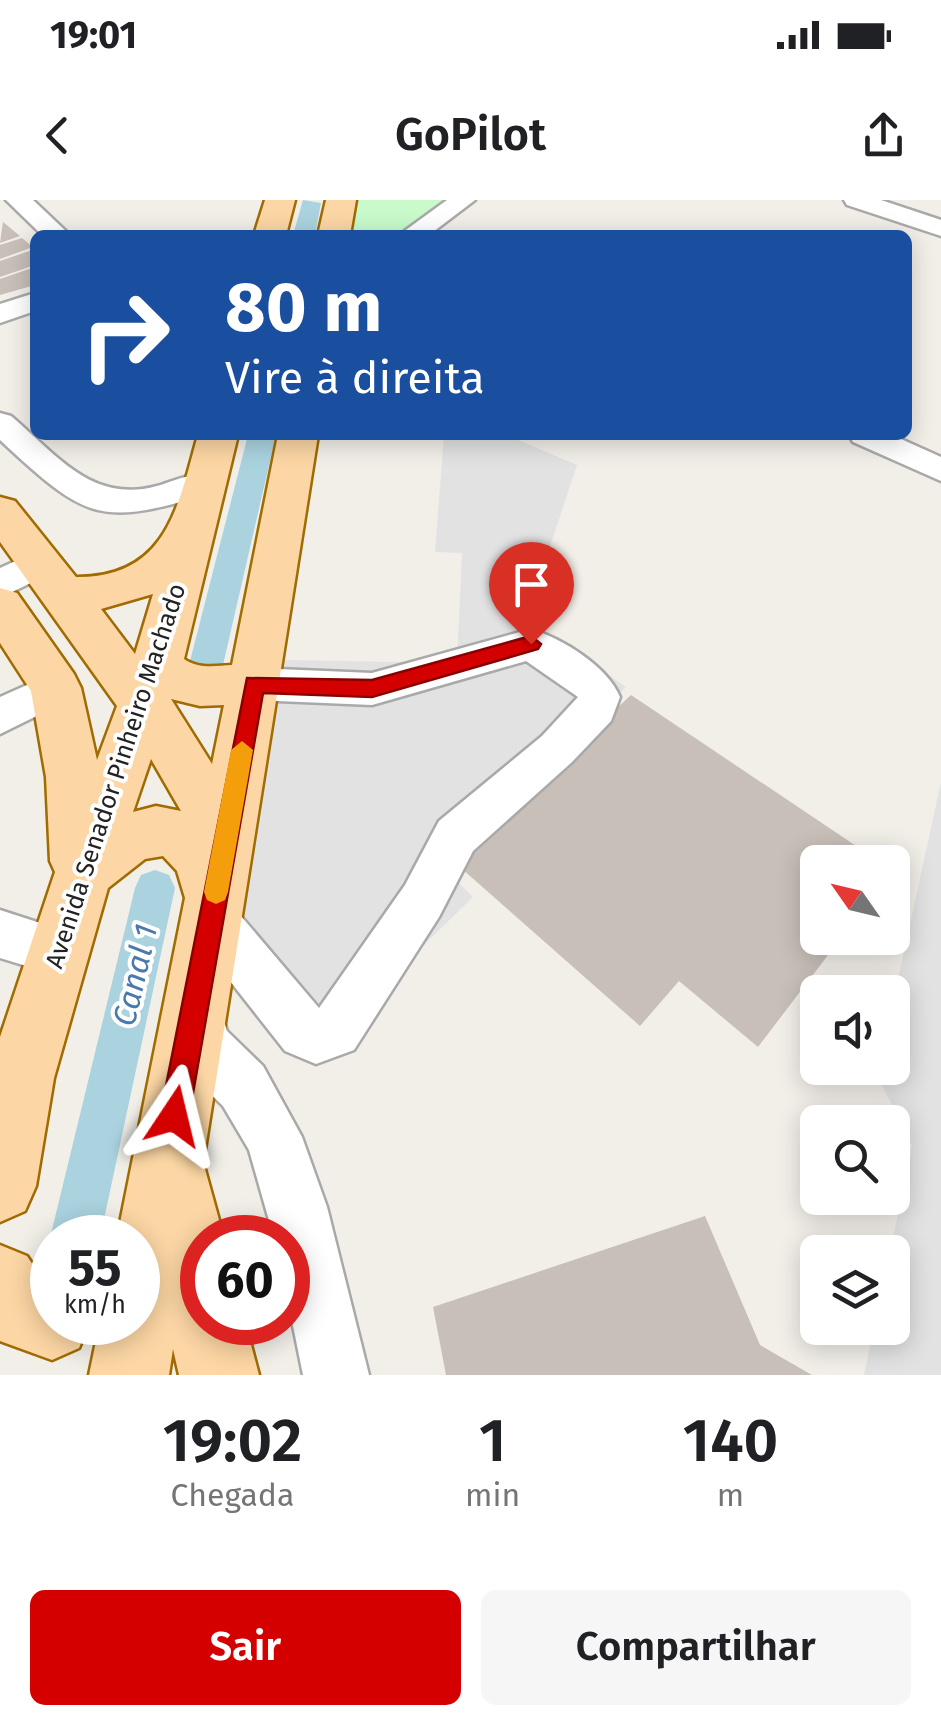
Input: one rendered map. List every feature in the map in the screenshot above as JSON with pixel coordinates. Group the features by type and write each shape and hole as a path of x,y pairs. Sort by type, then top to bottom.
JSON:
{"main road":[{"path":"271,230 280,200"},
{"path":"335,230 341,200"},
{"name":"Avenida Senador Pinheiro Machado","path":"0,1186 10,1095 151,683 217,440"},
{"path":"129,1375 163,1282 168,1154 297,440"},
{"path":"0,512 34,580 151,683 200,792 217,886"},
{"path":"34,580 115,592 137,584 174,554 192,530"},
{"path":"0,605 56,688 73,777 82,879"},
{"path":"151,683 166,676 180,684 254,684"},
{"path":"82,879 122,842 137,833 157,830 190,844 217,886"},
{"path":"0,1282 4,1295 30,1317"},
{"path":"212,1345 219,1375"}],"street":[{"path":"426,230 464,200"},
{"path":"856,200 941,228"},
{"path":"23,202 52,230"},
{"path":"1,313 30,303"},
{"path":"3,430 84,494 113,502 148,500 205,483"},
{"path":"876,440 941,470"},
{"path":"217,886 290,1017 304,1032 316,1037 335,1032 422,901 456,836 558,749 596,708 599,697 595,686 531,644 372,688 254,684"},
{"path":"0,718 56,688"},
{"path":"0,934 60,952"},
{"path":"195,1004 202,1042 214,1060 243,1086 273,1138 297,1208 336,1375"}],"green space":[{"path":"348,200 455,200 411,230 342,230"}],"shaded area":[{"path":"444,440 519,440 577,465 526,619 626,687 442,867 473,897 391,977 358,1046 322,1058 280,1046 224,959 283,660 457,663 462,553 435,552"},
{"path":"941,782 941,1375 864,1375 870,1345 910,1345 910,1235 894,1235 898,1215 910,1215 910,1105 892,1105 882,1085 910,1085 910,975 899,975 903,955 910,955 910,924"}],"building":[{"path":"3,222 20,236 0,243"},
{"path":"22,238 30,248 0,259 0,245"},
{"path":"30,251 30,267 0,277 0,261"},
{"path":"30,269 30,286 0,295 0,279"},
{"path":"631,695 855,845 800,845 800,955 828,955 813,975 800,975 800,992 758,1047 679,981 640,1026 453,861"},
{"path":"705,1216 760,1345 812,1375 446,1375 433,1307"}],"waterway":[{"name":"Canal 1","path":"305,230 311,203"},
{"name":"Canal 1","path":"206,665 261,440"},
{"name":"Canal 1","path":"80,1215 155,888"}],"slow traffic":[{"path":"216,892 242,750"}],"route":[{"path":"174,1116 254,684 372,688 531,644"}]}
